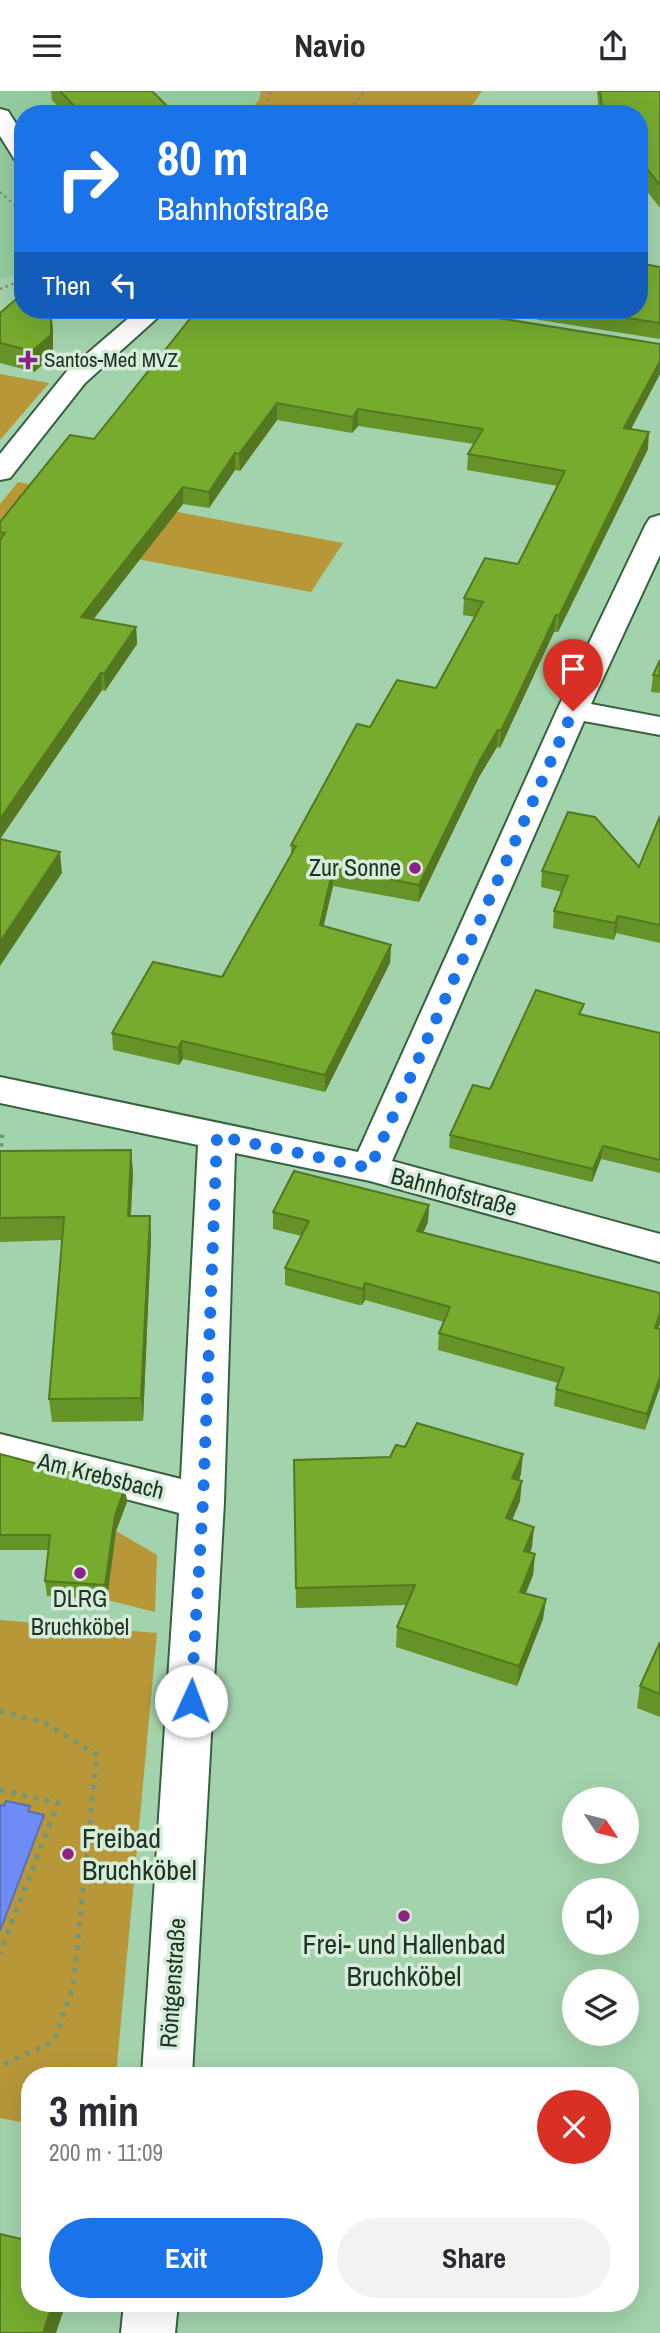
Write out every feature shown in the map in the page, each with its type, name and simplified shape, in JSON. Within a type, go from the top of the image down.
[{"type":"street","points":[[0,116],[14,152]]},
{"type":"street","points":[[0,472],[76,377],[143,319]]},
{"type":"street","points":[[370,1168],[573,711],[660,524]]},
{"type":"street","points":[[573,711],[660,726]]},
{"type":"street","name":"Bahnhofstraße","points":[[0,1090],[370,1168],[660,1248]]},
{"type":"street","name":"Röntgenstraße","points":[[168,2067],[203,1502],[217,1136]]},
{"type":"street","name":"Am Krebsbach","points":[[0,1450],[203,1502]]},
{"type":"street","points":[[148,2333],[149,2312]]},
{"type":"path","points":[[352,105],[365,91]]},
{"type":"path","points":[[0,194],[14,204]]},
{"type":"path","points":[[0,1711],[46,1723],[97,1755],[73,1987],[54,2041],[0,2066]]},
{"type":"path","points":[[0,1790],[58,1803],[0,1953]]},
{"type":"shaded area","points":[[0,91],[261,91],[255,105],[14,105],[14,274],[0,279]]},
{"type":"shaded area","points":[[261,91],[482,91],[472,105],[255,105]]},
{"type":"shaded area","points":[[0,374],[49,383],[0,440]]},
{"type":"shaded area","points":[[18,482],[343,543],[311,592],[0,533],[0,504]]},
{"type":"shaded area","points":[[116,1531],[157,1555],[155,1612],[107,1600]]},
{"type":"shaded area","name":"Freibad Bruchköbel","points":[[0,1620],[157,1633],[117,2067],[21,2067],[21,2122],[0,2118]]},
{"type":"water","points":[[6,1801],[30,1806],[28,1811],[44,1815],[0,1931],[0,1805],[4,1806]]},
{"type":"building","points":[[60,91],[152,91],[166,105],[73,105]]},
{"type":"building","points":[[600,91],[660,91],[660,185],[648,170],[648,105],[602,105]]},
{"type":"building","points":[[648,265],[660,267],[660,323],[634,319],[648,319]]},
{"type":"building","points":[[14,301],[14,319],[51,319],[51,335],[32,351],[0,343],[0,313]]},
{"type":"building","points":[[190,319],[504,319],[660,344],[660,361],[624,428],[649,432],[559,616],[556,615],[501,731],[498,730],[480,760],[419,885],[333,868],[320,925],[391,945],[325,1075],[182,1041],[178,1048],[112,1033],[153,962],[222,977],[296,846],[291,845],[357,724],[370,727],[397,680],[436,688],[483,602],[464,598],[485,558],[518,564],[565,471],[468,454],[483,429],[358,409],[353,417],[277,403],[239,454],[235,453],[209,492],[183,487],[81,617],[136,627],[0,819],[0,540],[5,533],[0,532],[0,522],[70,435],[94,439]]},
{"type":"building","points":[[660,660],[660,676],[653,675]]},
{"type":"building","points":[[568,812],[595,817],[639,867],[660,816],[660,925],[618,916],[615,923],[554,911],[568,876],[542,871]]},
{"type":"building","points":[[0,839],[60,852],[0,942]]},
{"type":"building","points":[[536,990],[584,1004],[579,1014],[660,1033],[660,1160],[603,1146],[593,1169],[450,1135],[473,1085],[490,1089]]},
{"type":"building","points":[[131,1150],[128,1216],[150,1216],[141,1398],[49,1399],[64,1217],[0,1218],[0,1151]]},
{"type":"building","points":[[294,1171],[429,1205],[417,1231],[660,1293],[660,1313],[655,1328],[660,1329],[660,1377],[647,1414],[556,1389],[564,1368],[439,1333],[450,1307],[365,1283],[363,1289],[285,1268],[309,1221],[273,1212]]},
{"type":"building","points":[[417,1423],[523,1454],[512,1478],[522,1481],[506,1518],[534,1527],[524,1551],[535,1554],[520,1592],[546,1599],[519,1666],[397,1627],[415,1585],[296,1588],[294,1460],[390,1457],[396,1445],[405,1447]]},
{"type":"building","points":[[0,1454],[125,1487],[115,1516],[105,1585],[45,1581],[50,1535],[0,1535]]},
{"type":"building","points":[[660,1642],[660,1694],[640,1686]]},
{"type":"building","points":[[0,2234],[21,2239],[21,2312],[50,2312],[43,2333],[0,2333]]},
{"type":"place","name":"Santos-Med MVZ","points":[[28,360]]},
{"type":"place","name":"Zur Sonne","points":[[415,868]]},
{"type":"place","name":"DLRG Bruchköbel","points":[[80,1573]]},
{"type":"place","name":"Freibad Bruchköbel","points":[[68,1854]]},
{"type":"place","name":"Frei- und Hallenbad Bruchköbel","points":[[404,1916]]},
{"type":"route","points":[[191,1701],[203,1502],[217,1136],[370,1168],[573,711]]}]
